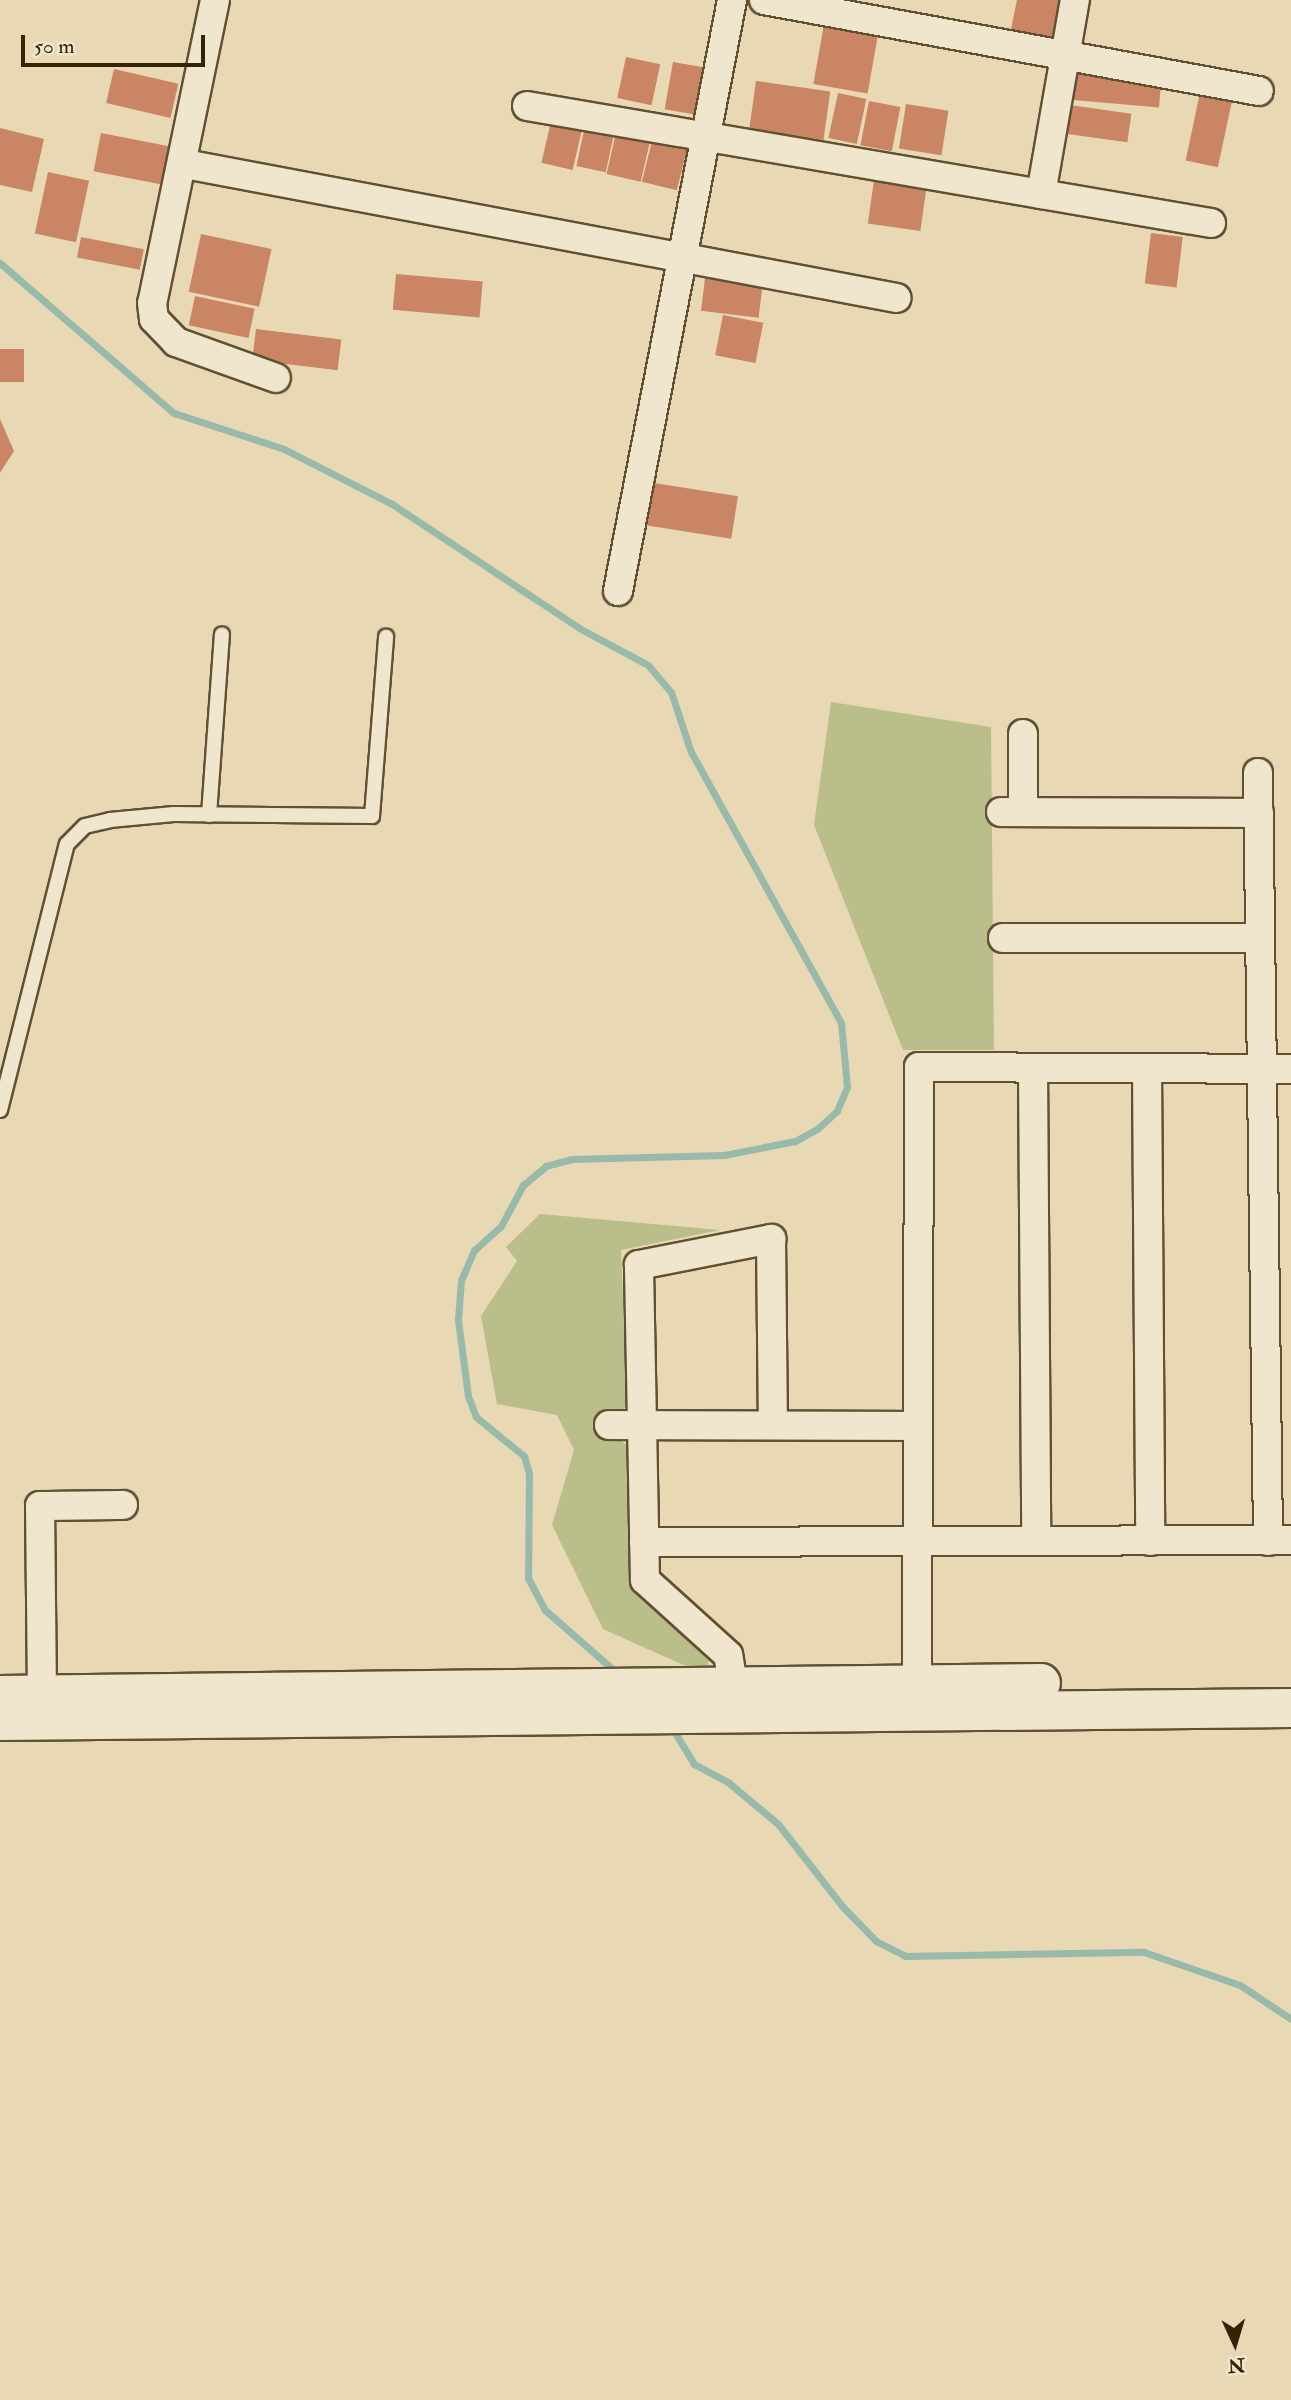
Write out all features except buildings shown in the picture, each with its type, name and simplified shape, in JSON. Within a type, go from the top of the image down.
[{"type":"street","points":[[215,0],[185,164],[152,303],[154,319],[176,342],[276,378]]},
{"type":"street","points":[[618,591],[685,259],[704,138],[732,0]]},
{"type":"street","points":[[764,0],[1259,91]]},
{"type":"street","points":[[1041,194],[1075,0]]},
{"type":"street","points":[[527,106],[1211,223]]},
{"type":"street","points":[[185,164],[897,298]]},
{"type":"street","points":[[1023,734],[1012,812],[1259,813]]},
{"type":"street","points":[[644,1542],[1279,1541],[1262,1069],[1258,774]]},
{"type":"street","points":[[1003,938],[1260,938]]},
{"type":"street","points":[[917,1684],[919,1067],[1291,1069]]},
{"type":"street","points":[[1033,1068],[1036,1541]]},
{"type":"street","points":[[1147,1068],[1150,1541]]},
{"type":"street","points":[[718,1694],[728,1655],[645,1580],[639,1265],[771,1238],[773,1425]]},
{"type":"street","points":[[609,1425],[917,1426]]},
{"type":"street","points":[[42,1694],[40,1506],[123,1505]]},
{"type":"street","points":[[0,1721],[608,1700],[917,1684],[1291,1682]]},
{"type":"street","points":[[718,1694],[1291,1708]]},
{"type":"street","points":[[0,1695],[608,1700]]},
{"type":"lane","points":[[209,815],[222,634]]},
{"type":"lane","points":[[0,1110],[68,844],[85,826],[110,820],[209,815],[372,816],[386,637]]},
{"type":"green space","points":[[831,702],[991,727],[994,1050],[903,1050],[814,825]]},
{"type":"green space","points":[[540,1214],[720,1230],[621,1250],[627,1400],[624,1409],[609,1412],[619,1439],[628,1446],[635,1588],[709,1661],[706,1668],[690,1668],[603,1629],[552,1525],[574,1450],[557,1415],[497,1404],[481,1316],[517,1261],[506,1247]]},
{"type":"waterway","points":[[0,263],[174,413],[284,449],[392,504],[579,628],[648,665],[671,692],[691,752],[841,1023],[847,1087],[837,1111],[817,1129],[795,1141],[724,1155],[572,1159],[546,1166],[523,1185],[501,1226],[474,1250],[461,1280],[458,1320],[468,1396],[476,1417],[524,1456],[529,1473],[528,1578],[545,1610],[618,1674]]},
{"type":"waterway","points":[[671,1726],[694,1764],[729,1783],[778,1824],[842,1906],[876,1941],[905,1956],[1144,1952],[1240,1985],[1291,2019]]}]
